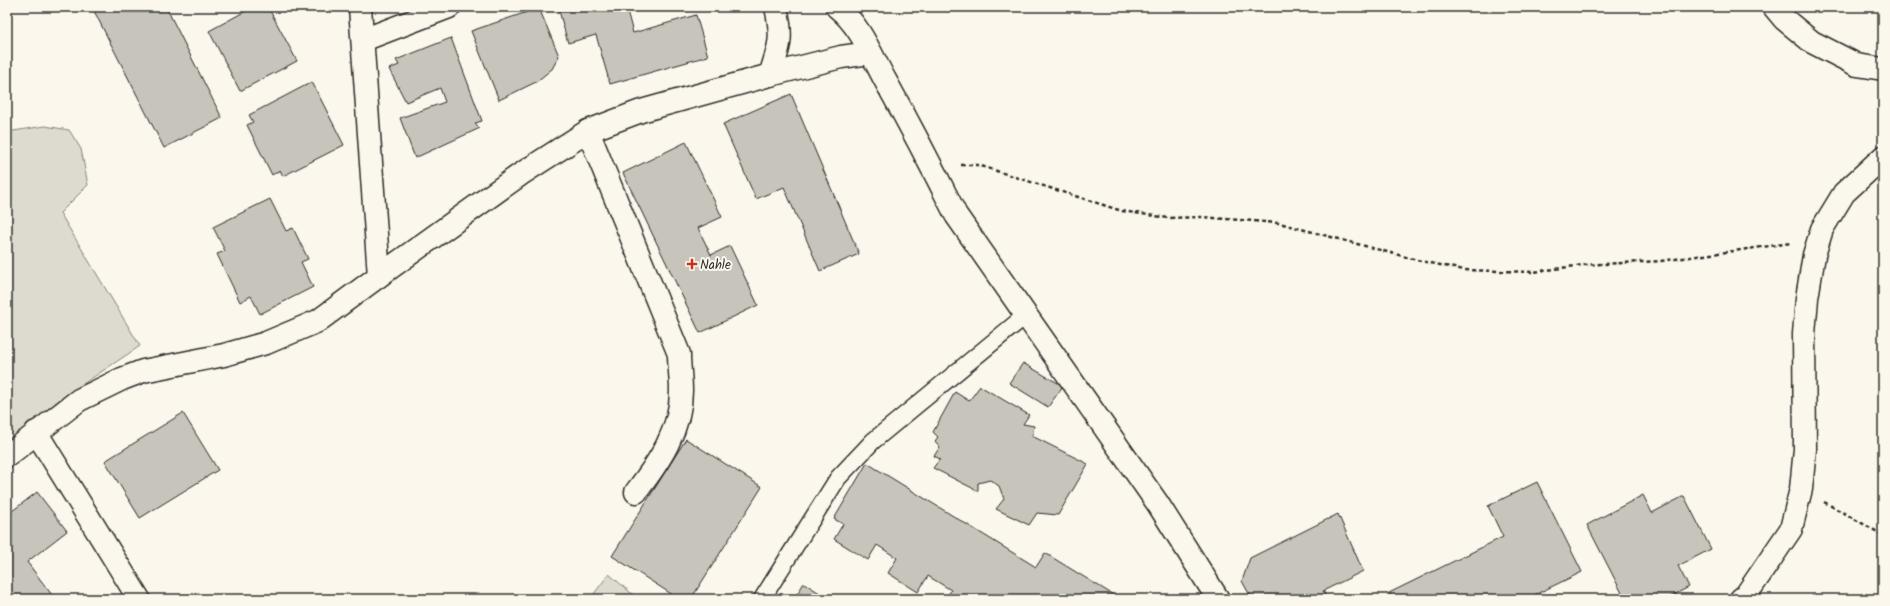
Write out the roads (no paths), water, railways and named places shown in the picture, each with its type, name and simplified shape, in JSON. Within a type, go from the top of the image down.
[{"type":"street","points":[[360,7],[378,276]]},
{"type":"street","points":[[363,40],[449,7]]},
{"type":"street","points":[[770,75],[780,47],[781,30],[776,7]]},
{"type":"street","points":[[837,7],[853,24],[870,53],[931,165],[956,215],[1158,504],[1218,599]]},
{"type":"street","points":[[1774,7],[1784,19],[1812,42],[1857,65],[1883,69]]},
{"type":"street","points":[[7,456],[79,400],[122,379],[143,371],[224,355],[266,343],[318,321],[378,276],[521,174],[588,131],[641,111],[770,75],[841,57],[870,53]]},
{"type":"street","points":[[588,131],[678,354],[682,392],[676,428],[659,462],[636,492]]},
{"type":"street","points":[[1740,599],[1746,595],[1791,529],[1801,489],[1805,449],[1804,334],[1807,298],[1814,255],[1822,229],[1844,193],[1883,157]]},
{"type":"street","points":[[36,432],[139,599]]},
{"type":"lane","points":[[762,599],[838,478],[873,441],[1026,315]]},
{"type":"place","name":"Nahle","points":[[692,264]]}]
